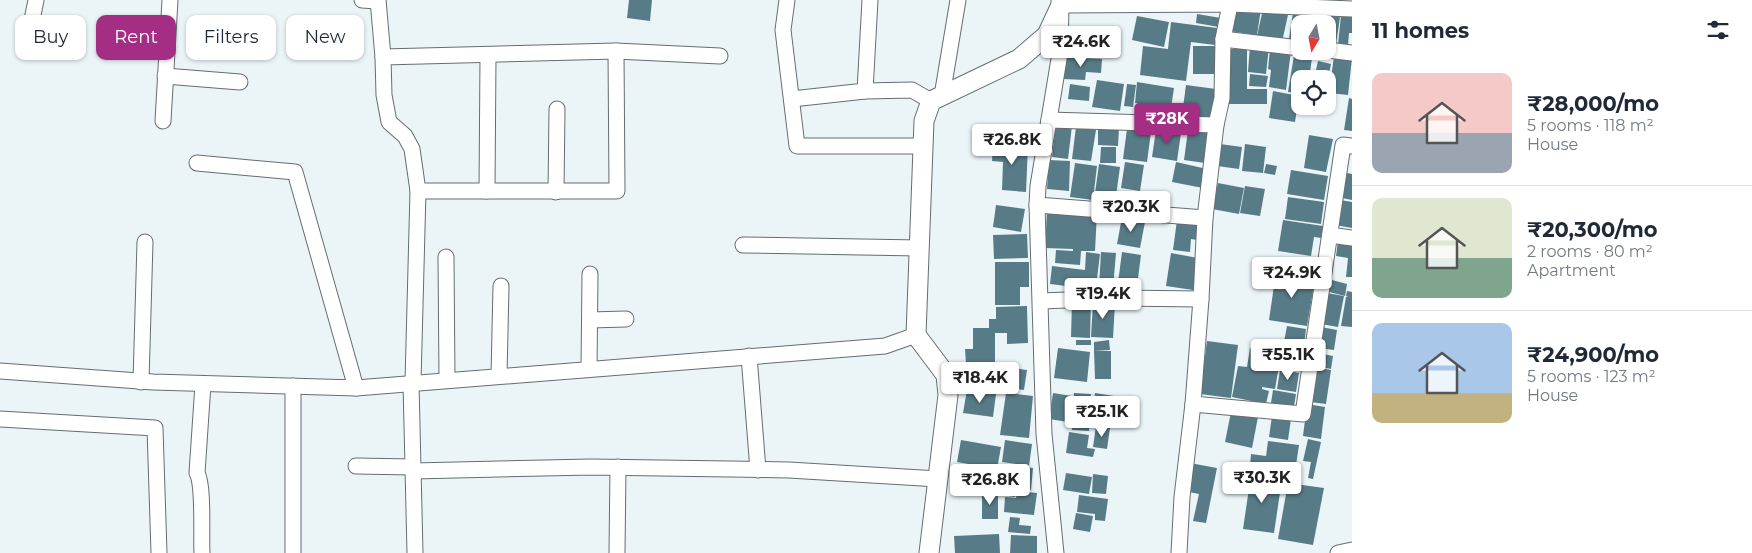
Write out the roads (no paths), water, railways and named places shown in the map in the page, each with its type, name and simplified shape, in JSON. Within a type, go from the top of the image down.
[{"type":"street","points":[[33,15],[36,0]]},
{"type":"street","points":[[163,121],[170,0]]},
{"type":"street","points":[[362,0],[378,1],[384,95],[388,122],[405,136],[412,149],[418,191],[412,383],[415,553]]},
{"type":"street","points":[[787,0],[783,30],[797,146],[924,146]]},
{"type":"street","points":[[865,91],[870,0]]},
{"type":"street","points":[[929,553],[948,395],[946,375],[916,335],[924,121],[937,98],[958,0]]},
{"type":"street","points":[[1060,3],[1230,2],[1352,9]]},
{"type":"street","points":[[1179,553],[1182,497],[1193,404],[1205,218],[1216,125],[1222,98],[1223,39],[1230,2]]},
{"type":"street","points":[[792,99],[865,91],[912,90],[937,98],[1019,59],[1047,35],[1060,3]]},
{"type":"street","points":[[1056,553],[1044,434],[1037,204],[1038,186],[1060,53],[1060,3]]},
{"type":"street","points":[[1223,39],[1291,47]]},
{"type":"street","points":[[383,58],[616,51],[720,56]]},
{"type":"street","points":[[418,191],[617,191],[616,51]]},
{"type":"street","points":[[1336,51],[1352,53]]},
{"type":"street","points":[[487,192],[488,56]]},
{"type":"street","points":[[165,76],[240,82]]},
{"type":"street","points":[[556,192],[557,109]]},
{"type":"street","points":[[1049,120],[1216,125]]},
{"type":"street","points":[[1193,404],[1303,414],[1343,145],[1352,146]]},
{"type":"street","points":[[197,163],[295,172],[356,388]]},
{"type":"street","points":[[1037,204],[1205,218]]},
{"type":"street","points":[[1330,235],[1352,238]]},
{"type":"street","points":[[141,382],[145,242]]},
{"type":"street","points":[[743,245],[920,248]]},
{"type":"street","points":[[446,257],[447,380]]},
{"type":"street","points":[[589,369],[590,274]]},
{"type":"street","points":[[499,376],[501,286]]},
{"type":"street","points":[[1041,301],[1117,298],[1201,299]]},
{"type":"street","points":[[590,320],[626,318]]},
{"type":"street","points":[[0,371],[141,382],[356,388],[885,346],[916,335]]},
{"type":"street","points":[[749,356],[758,470]]},
{"type":"street","points":[[202,553],[201,479],[197,473],[203,384]]},
{"type":"street","points":[[293,386],[293,553]]},
{"type":"street","points":[[0,419],[155,428],[159,553]]},
{"type":"street","points":[[356,466],[413,469],[618,468],[758,470],[938,479]]},
{"type":"street","points":[[617,553],[618,468]]},
{"type":"street","points":[[1338,553],[1352,550]]}]
